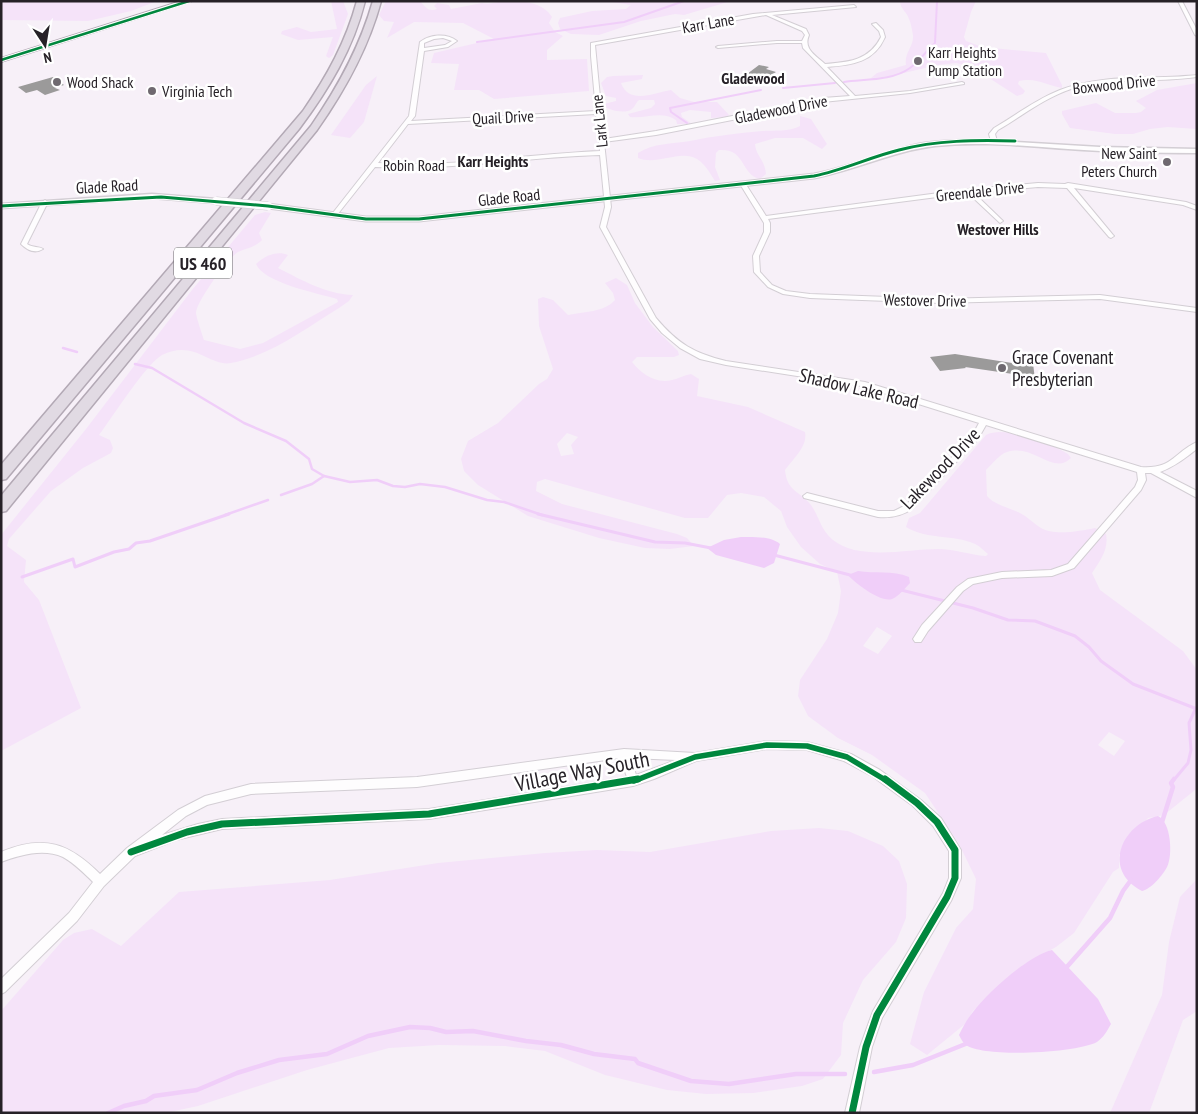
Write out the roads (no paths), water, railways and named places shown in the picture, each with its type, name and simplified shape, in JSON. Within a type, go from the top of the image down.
[{"type":"highway","name":"US 460","points":[[1,475],[296,127],[334,71],[356,20],[361,1]]},
{"type":"highway","name":"US 460","points":[[1,507],[314,128],[338,93],[358,56],[377,1]]},
{"type":"highway","points":[[350,2],[356,20]]},
{"type":"main road","points":[[1,56],[178,1]]},
{"type":"main road","points":[[1,60],[189,1]]},
{"type":"street","points":[[1180,1],[1197,34]]},
{"type":"street","name":"Karr Lane","points":[[593,44],[696,24],[767,14],[854,6]]},
{"type":"street","points":[[767,14],[804,30],[807,35],[804,42],[805,46],[854,97]]},
{"type":"street","points":[[824,66],[852,62],[871,54],[883,37],[881,31],[874,24]]},
{"type":"street","points":[[335,214],[409,123],[415,110],[415,88],[422,42],[427,38],[448,38],[455,41],[446,46],[422,50]]},
{"type":"street","points":[[718,47],[782,41],[804,42]]},
{"type":"street","name":"Lark Lane","points":[[593,44],[592,56],[607,199]]},
{"type":"street","name":"Boxwood Drive","points":[[994,141],[992,134],[996,129],[1036,105],[1070,88],[1099,82],[1197,76]]},
{"type":"street","name":"Gladewood Drive","points":[[601,141],[656,133],[823,100],[910,92],[962,83]]},
{"type":"street","name":"Quail Drive","points":[[409,123],[598,112]]},
{"type":"street","name":"Glade Road","points":[[1,206],[152,196],[268,206],[379,219],[419,219],[832,173],[913,147],[994,141],[1069,147],[1197,152]]},
{"type":"street","name":"Robin Road","points":[[374,165],[430,167],[547,155],[602,153]]},
{"type":"street","points":[[743,184],[765,218]]},
{"type":"street","name":"Greendale Drive","points":[[765,218],[1038,184],[1068,185],[1184,203],[1196,208]]},
{"type":"street","points":[[1068,185],[1111,236]]},
{"type":"street","points":[[970,191],[1000,222]]},
{"type":"street","name":"Shadow Lake Road","points":[[607,199],[609,214],[602,226],[608,239],[653,319],[664,332],[682,347],[703,356],[726,362],[862,384],[1141,470],[1154,472],[1197,495]]},
{"type":"street","points":[[40,250],[31,249],[24,244],[44,202]]},
{"type":"street","name":"Westover Drive","points":[[765,218],[766,232],[756,255],[758,274],[767,284],[791,294],[948,301],[1094,297],[1197,310]]},
{"type":"street","name":"Lakewood Drive","points":[[807,496],[878,514],[902,511],[909,507],[975,437],[984,421]]},
{"type":"street","points":[[1154,472],[1168,467],[1197,444]]},
{"type":"street","points":[[918,640],[925,628],[960,589],[971,581],[1002,575],[1052,573],[1071,566],[1138,488],[1142,480],[1141,470]]},
{"type":"street","name":"Village Way South","points":[[1,988],[73,917],[100,882],[131,852],[182,813],[206,801],[228,794],[251,789],[417,782],[624,753],[695,757],[776,745],[807,746],[848,757],[876,773],[917,803],[938,822],[955,850],[955,878],[947,897],[877,1015],[866,1047],[852,1113]]},
{"type":"street","points":[[624,753],[633,781]]},
{"type":"street","name":"Village Way South","points":[[131,852],[172,836],[222,824],[429,814],[633,781],[695,757]]},
{"type":"street","points":[[1,856],[26,849],[55,850],[73,858],[100,882]]},
{"type":"waterway","points":[[477,42],[624,22],[684,1]]},
{"type":"waterway","points":[[844,82],[887,77],[903,72],[914,65],[935,43],[937,1]]},
{"type":"waterway","points":[[783,88],[835,83]]},
{"type":"waterway","points":[[687,123],[671,112],[670,108],[761,90]]},
{"type":"waterway","points":[[63,348],[77,352]]},
{"type":"waterway","points":[[135,364],[152,368],[244,423],[286,441],[309,459],[312,469],[324,476]]},
{"type":"waterway","points":[[281,495],[312,484],[324,476]]},
{"type":"waterway","points":[[324,476],[350,482],[377,480],[393,486],[405,487],[420,484],[445,487],[487,500],[504,502],[542,515]]},
{"type":"waterway","points":[[225,515],[268,500]]},
{"type":"waterway","points":[[22,577],[73,559],[75,567],[114,552],[129,549],[136,543],[150,541],[229,514]]},
{"type":"waterway","points":[[542,515],[655,542],[685,543],[711,548]]},
{"type":"waterway","points":[[774,555],[850,575]]},
{"type":"waterway","points":[[901,590],[973,608],[1008,620],[1035,621],[1075,636],[1089,647],[1101,661],[1133,684],[1197,709]]},
{"type":"waterway","points":[[1173,781],[1188,763],[1191,750],[1189,723],[1195,710]]},
{"type":"waterway","points":[[1162,822],[1173,787],[1171,783],[1174,779]]},
{"type":"waterway","points":[[1065,969],[1110,918],[1123,891],[1131,880]]},
{"type":"waterway","points":[[108,1113],[124,1106],[146,1101],[154,1096],[197,1090],[237,1073],[279,1060],[327,1054],[368,1036],[410,1027],[430,1028],[446,1032],[473,1031],[526,1041],[561,1045],[594,1054],[635,1059],[638,1063],[691,1081],[729,1084],[796,1074],[845,1074]]},
{"type":"waterway","points":[[874,1072],[913,1065],[968,1043]]},
{"type":"place","name":"Karr Heights Pump Station","points":[[918,61]]},
{"type":"place","name":"Wood Shack","points":[[57,82]]},
{"type":"place","name":"Virginia Tech","points":[[152,91]]},
{"type":"place","name":"New Saint Peters Church","points":[[1167,162]]},
{"type":"place","name":"Grace Covenant Presbyterian","points":[[1002,368]]},
{"type":"district","name":"Gladewood","points":[[753,78]]},
{"type":"district","name":"Karr Heights","points":[[493,161]]},
{"type":"district","name":"Westover Hills","points":[[998,229]]}]
